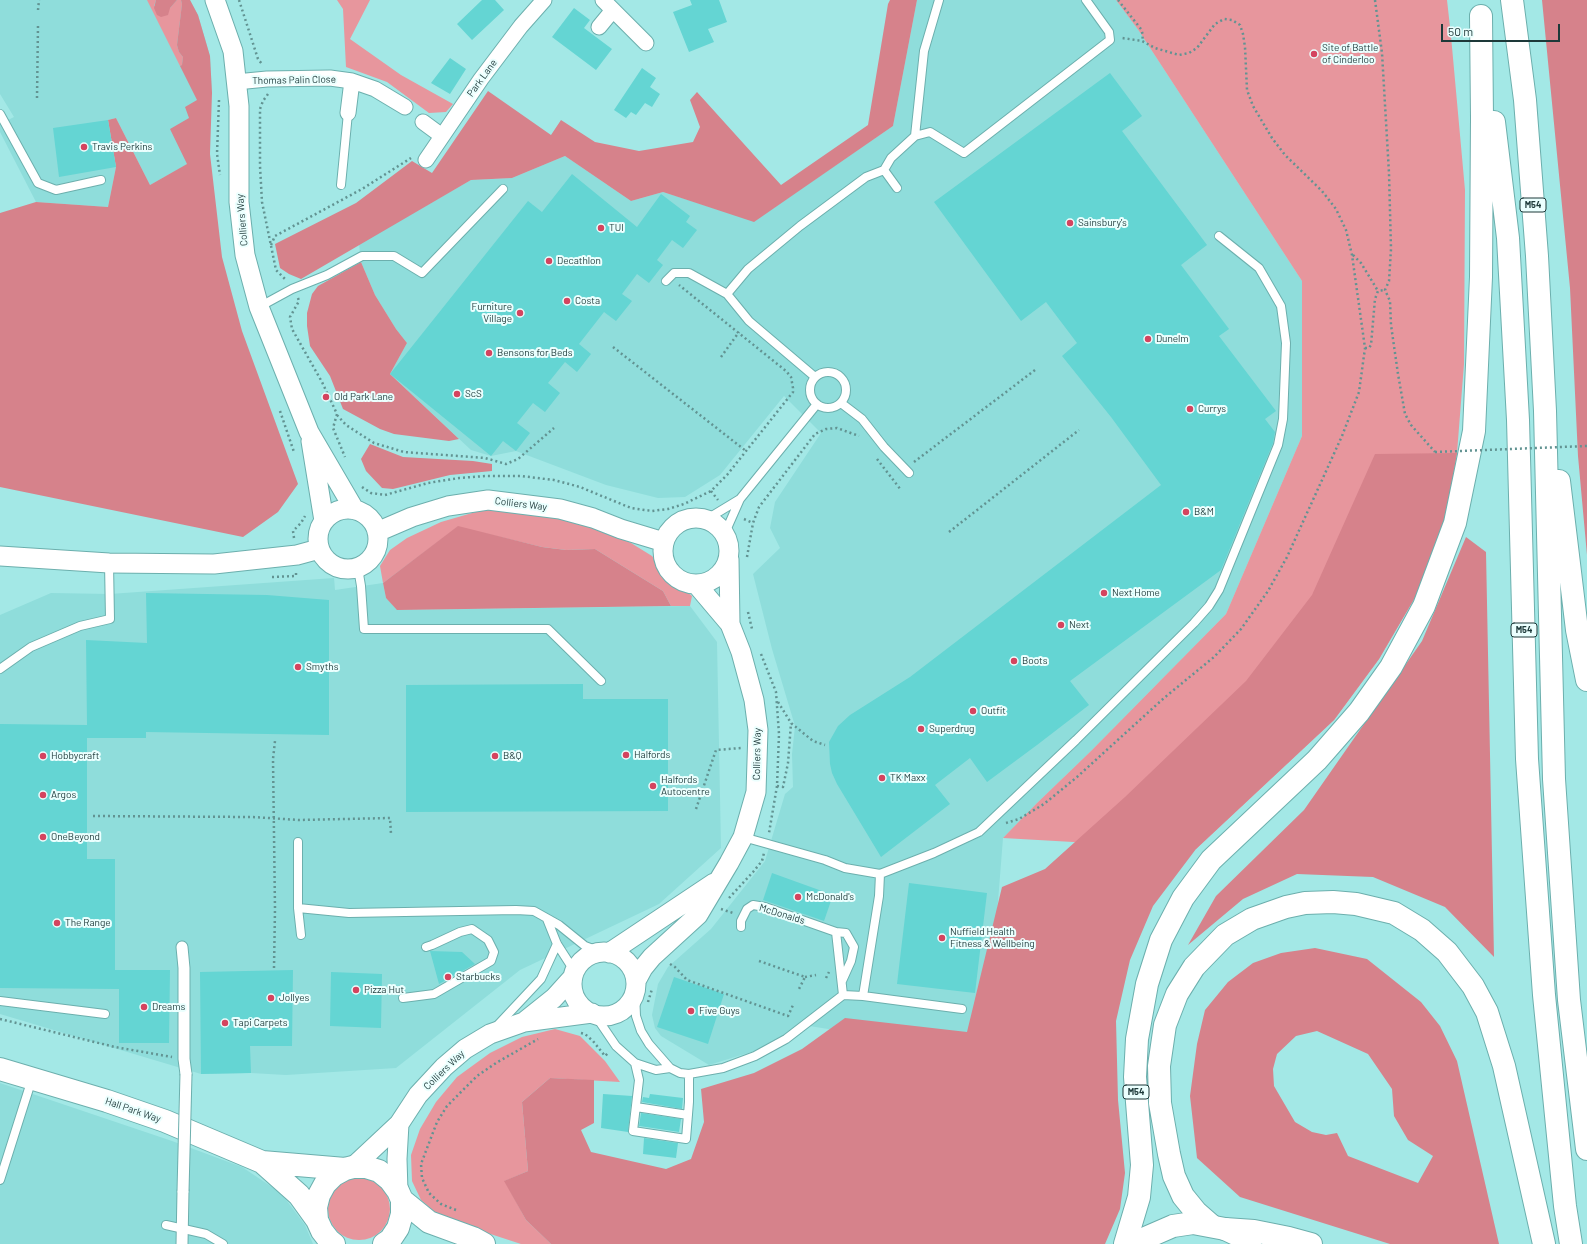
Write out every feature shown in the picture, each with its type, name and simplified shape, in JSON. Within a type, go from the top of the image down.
[{"type":"main road","name":"M54","points":[[1512,0],[1525,100],[1537,256],[1545,411],[1554,778],[1569,1000],[1587,1149]]},
{"type":"main road","name":"M54","points":[[1125,1244],[1139,1197],[1142,1165],[1135,1077],[1137,1039],[1146,984],[1161,940],[1183,898],[1211,860],[1317,760],[1359,712],[1391,667],[1424,606],[1455,522],[1475,424],[1482,277],[1480,8]]},
{"type":"main road","name":"M54","points":[[1480,8],[1508,238],[1518,420],[1527,759],[1544,995],[1565,1206],[1571,1244]]},
{"type":"main road","name":"M54","points":[[1545,411],[1559,484],[1577,630],[1587,680]]},
{"type":"main road","name":"M54","points":[[1219,1228],[1196,1212],[1183,1196],[1174,1176],[1160,1103],[1159,1066],[1165,1025],[1177,994],[1194,967],[1226,935],[1252,919],[1286,907],[1305,903],[1333,902],[1356,904],[1394,914],[1416,927],[1447,952],[1473,986],[1487,1012],[1504,1066],[1544,1244]]},
{"type":"main road","name":"Hall Park Way","points":[[0,1069],[107,1101],[165,1121],[262,1162],[299,1195],[324,1235]]},
{"type":"main road","name":"Hall Park Way","points":[[262,1162],[349,1168],[366,1167],[380,1171],[390,1180],[400,1196]]},
{"type":"main road","points":[[324,1235],[316,1207],[319,1195],[325,1184],[334,1175],[349,1168]]},
{"type":"main road","points":[[384,1244],[390,1240],[398,1228],[402,1214],[400,1196]]},
{"type":"main road","points":[[400,1196],[429,1222],[473,1238],[484,1244]]},
{"type":"main road","points":[[1136,1244],[1143,1239],[1173,1226],[1193,1223],[1219,1228],[1254,1231],[1311,1244]]},
{"type":"main road","points":[[1219,1228],[1244,1238],[1250,1244]]},
{"type":"street","name":"Colliers Way","points":[[215,0],[233,51],[239,106],[240,202],[244,255],[259,307],[309,432],[354,509],[369,517],[377,532],[412,517],[448,506],[488,500],[522,503],[560,509],[593,518],[621,529],[664,542]]},
{"type":"street","name":"Park Lane","points":[[426,160],[481,79],[521,26],[544,0]]},
{"type":"street","points":[[599,27],[608,5],[646,43]]},
{"type":"street","name":"Thomas Palin Close","points":[[236,82],[330,78],[352,81],[375,89],[405,107]]},
{"type":"street","points":[[348,113],[352,81]]},
{"type":"street","points":[[423,122],[442,136]]},
{"type":"street","name":"Colliers Way","points":[[309,432],[324,521],[318,534],[319,549]]},
{"type":"street","points":[[324,521],[337,511],[354,509]]},
{"type":"street","points":[[725,533],[717,525],[707,519],[696,517],[685,519],[676,524],[668,532],[664,542],[664,563],[677,579],[687,584],[697,585],[708,583],[718,577],[725,569],[738,559]]},
{"type":"street","points":[[0,556],[110,563],[214,564],[297,555],[319,549],[323,558],[330,564],[344,569],[358,568],[366,564],[375,553],[378,540],[377,532]]},
{"type":"street","name":"Colliers Way","points":[[725,533],[738,559],[730,624]]},
{"type":"street","name":"Colliers Way","points":[[349,1168],[399,1124],[418,1095],[444,1067],[465,1049],[490,1034],[524,1022],[594,1014],[612,1015],[626,1007],[641,986],[643,968],[652,957],[698,915],[743,837],[756,792],[758,730],[754,700],[741,652],[730,624],[697,585]]},
{"type":"street","name":"Colliers Way","points":[[524,1022],[554,998],[574,975],[579,964],[585,958],[605,952],[718,880]]},
{"type":"street","points":[[182,947],[184,968],[184,1059],[186,1074],[182,1244]]},
{"type":"street","points":[[605,952],[619,956],[627,962],[641,986]]},
{"type":"street","points":[[574,975],[574,995],[584,1009],[594,1014]]},
{"type":"street","name":"Colliers Way","points":[[399,1124],[397,1159],[400,1196]]},
{"type":"lane","points":[[914,136],[924,51],[939,0]]},
{"type":"lane","points":[[727,294],[748,269],[800,226],[866,177],[884,170],[891,158],[914,136],[930,132],[964,152],[1110,40],[1109,32],[1086,0]]},
{"type":"lane","points":[[341,185],[348,113]]},
{"type":"lane","points":[[0,114],[38,183],[56,190],[101,180]]},
{"type":"lane","points":[[884,170],[897,188]]},
{"type":"lane","points":[[259,307],[292,289],[327,275],[362,256],[394,256],[422,273],[503,189]]},
{"type":"lane","points":[[743,837],[825,860],[845,868],[880,874],[934,853],[979,832],[1076,740],[1194,623],[1209,606],[1219,590],[1278,445],[1283,419],[1286,343],[1281,306],[1259,268],[1219,236]]},
{"type":"lane","points":[[668,279],[674,273],[689,273],[727,294],[749,321],[815,377]]},
{"type":"lane","points":[[831,371],[841,376],[846,387],[846,392],[841,403],[827,408],[817,404],[811,394],[812,382],[815,377],[831,371]]},
{"type":"lane","points":[[841,403],[862,419],[884,447],[909,473]]},
{"type":"lane","points":[[725,533],[740,499],[817,404]]},
{"type":"lane","points":[[707,519],[740,499]]},
{"type":"lane","points":[[0,669],[31,646],[80,626],[110,619],[110,563]]},
{"type":"lane","points":[[358,568],[361,586],[364,629],[548,629],[601,681]]},
{"type":"lane","points":[[298,842],[298,908],[301,935]]},
{"type":"lane","points":[[864,996],[879,896],[880,874]]},
{"type":"lane","name":"McDonalds","points":[[741,927],[741,921],[746,909],[753,905],[765,906],[836,932],[846,933],[854,947],[851,961],[842,981]]},
{"type":"lane","points":[[298,908],[349,913],[534,911],[559,925],[585,946],[605,952]]},
{"type":"lane","points":[[547,919],[557,944],[574,975]]},
{"type":"lane","points":[[403,998],[434,994],[491,961],[494,952],[488,940],[472,929],[460,932],[432,946],[426,947]]},
{"type":"lane","name":"McDonalds","points":[[836,932],[843,995]]},
{"type":"lane","points":[[490,1034],[541,979],[557,944]]},
{"type":"lane","points":[[641,986],[636,1016],[641,1031],[649,1044],[670,1068],[680,1073],[690,1074],[723,1068],[755,1056],[786,1039],[843,995],[864,996],[962,1009]]},
{"type":"lane","points":[[0,1001],[105,1014]]},
{"type":"lane","points":[[594,1014],[616,1046],[635,1063],[656,1070],[670,1068]]},
{"type":"lane","points":[[635,1063],[639,1080],[633,1131],[686,1139],[690,1074]]},
{"type":"lane","points":[[0,1180],[32,1078]]},
{"type":"lane","points":[[636,1107],[688,1115]]},
{"type":"lane","points":[[166,1225],[206,1234],[223,1244]]},
{"type":"path","points":[[38,10],[39,0]]},
{"type":"path","points":[[239,0],[258,59],[265,68],[267,80],[268,95],[263,101],[260,110],[260,166],[262,202],[276,270],[285,279],[299,301],[290,317],[292,329],[322,382],[337,414],[346,425],[374,443],[404,452],[485,458],[506,464],[518,459],[554,428]]},
{"type":"path","points":[[1118,0],[1141,29],[1143,35],[1142,41]]},
{"type":"path","points":[[1376,0],[1382,53],[1389,173],[1391,249],[1389,281],[1385,290],[1390,301],[1391,324],[1405,414],[1411,425],[1435,452],[1587,446]]},
{"type":"path","points":[[979,832],[1019,819],[1044,804],[1077,777],[1164,698],[1214,658],[1241,629],[1268,591],[1287,557],[1342,436],[1359,392],[1365,348],[1352,255],[1346,230],[1336,209],[1322,191],[1285,155],[1272,138],[1253,106],[1247,90],[1244,34],[1240,25],[1232,20],[1224,19],[1215,24],[1197,48],[1189,53],[1179,55],[1155,48],[1142,41],[1109,37]]},
{"type":"path","points":[[37,98],[38,25]]},
{"type":"path","points":[[1352,255],[1361,263],[1378,292]]},
{"type":"path","points":[[360,486],[371,494],[385,495],[459,478],[521,476],[554,480],[631,508],[652,511],[668,509],[684,504],[711,490],[728,475],[793,392],[793,388],[788,374],[739,332],[668,279]]},
{"type":"path","points":[[1378,292],[1385,290]]},
{"type":"path","points":[[1365,348],[1369,348],[1371,345],[1375,299],[1378,292]]},
{"type":"path","points":[[721,357],[749,321]]},
{"type":"path","points":[[613,347],[746,451]]},
{"type":"path","points":[[910,464],[1034,370]]},
{"type":"path","points":[[337,414],[333,428],[348,463]]},
{"type":"path","points":[[738,559],[759,506],[815,434],[826,429],[837,428],[859,435],[863,441]]},
{"type":"path","points":[[949,532],[1079,430]]},
{"type":"path","points":[[872,453],[901,490]]},
{"type":"path","points":[[297,555],[293,531],[301,523],[306,513]]},
{"type":"path","points":[[748,607],[753,634]]},
{"type":"path","points":[[728,900],[762,861],[767,844],[777,786],[779,734],[776,692],[760,652]]},
{"type":"path","points":[[777,701],[791,723],[813,741],[825,745]]},
{"type":"path","points":[[777,786],[783,787],[788,763],[791,723]]},
{"type":"path","points":[[274,968],[275,818],[273,759],[275,741]]},
{"type":"path","points":[[696,809],[716,750],[754,746],[762,759],[779,760]]},
{"type":"path","points":[[94,816],[246,817],[299,820],[390,818],[391,834]]},
{"type":"path","points":[[723,905],[720,909],[739,915]]},
{"type":"path","points":[[670,959],[667,963],[676,968],[687,980],[788,1016],[794,1003]]},
{"type":"path","points":[[759,961],[805,977],[816,976]]},
{"type":"path","points":[[799,989],[805,977]]},
{"type":"path","points":[[641,986],[648,1008]]},
{"type":"path","points":[[0,1019],[115,1047],[184,1059]]},
{"type":"path","points":[[578,1032],[585,1034],[593,1041],[605,1056],[616,1046]]},
{"type":"path","points":[[460,1212],[441,1204],[429,1193],[422,1178],[421,1164],[437,1122],[447,1106],[477,1076],[496,1063],[541,1037]]},
{"type":"shaded area","points":[[0,0],[190,0],[198,15],[210,56],[212,93],[188,164],[150,185],[116,118],[108,120],[116,167],[108,207],[36,202],[0,132],[0,124],[14,117],[0,94]]},
{"type":"shaded area","points":[[147,0],[156,0],[154,6],[170,8],[177,0],[181,0],[182,4],[177,45],[179,52],[183,57],[182,65],[180,66]]},
{"type":"shaded area","points":[[156,0],[177,0],[170,8],[168,15],[161,17],[157,15],[154,8]]},
{"type":"shaded area","points":[[181,0],[190,0],[198,15],[210,56],[212,93],[210,154],[222,257],[242,331],[298,484],[278,512],[243,537],[0,487],[0,213],[36,202],[108,207],[116,167],[108,120],[116,118],[150,185],[187,164],[170,129],[189,118],[185,107],[197,100],[180,66],[182,65],[183,57],[179,52],[177,45],[182,4]]},
{"type":"shaded area","points":[[337,0],[370,0],[350,39],[401,75],[453,104],[446,112],[429,113],[387,82],[346,67],[343,9]]},
{"type":"shaded area","points":[[890,0],[917,0],[893,126],[754,222],[663,192],[631,201],[565,156],[512,178],[471,180],[301,279],[280,268],[275,244],[356,203],[412,161],[432,173],[488,91],[551,135],[561,120],[595,142],[639,151],[693,142],[700,127],[690,100],[697,92],[781,185],[868,125],[888,4]]},
{"type":"shaded area","points":[[917,0],[1116,0],[1139,31],[1302,281],[1302,436],[1226,614],[1003,838],[986,1054],[803,1025],[761,1049],[709,1065],[661,1036],[655,1028],[652,1015],[658,984],[668,967],[711,929],[765,861],[785,794],[793,787],[792,754],[795,726],[772,649],[753,574],[780,548],[770,528],[775,502],[821,433],[784,396],[720,475],[685,497],[658,498],[606,485],[516,451],[491,456],[471,450],[390,374],[407,343],[396,329],[375,295],[361,262],[359,244],[471,180],[512,178],[565,156],[631,201],[663,192],[754,221],[893,126]]},
{"type":"shaded area","points":[[1116,0],[1447,0],[1451,36],[1465,190],[1464,364],[1457,453],[1446,517],[1417,594],[1379,659],[1334,720],[1196,849],[1003,838],[1226,614],[1302,436],[1302,281],[1139,31]]},
{"type":"shaded area","points":[[1542,0],[1587,0],[1587,555],[1578,456],[1570,288]]},
{"type":"shaded area","points":[[361,262],[375,295],[396,329],[407,343],[390,374],[459,439],[449,441],[394,434],[380,429],[343,409],[330,376],[310,346],[307,313],[312,294],[318,286]]},
{"type":"shaded area","points":[[370,444],[403,457],[473,461],[492,464],[492,471],[450,475],[393,489],[382,488],[366,471],[361,459]]},
{"type":"shaded area","points":[[1457,453],[1446,517],[1417,594],[1379,659],[1334,720],[1196,849],[1153,906],[1130,960],[1116,1021],[1118,1100],[1125,1173],[1120,1209],[1105,1244],[551,1244],[526,1220],[504,1181],[528,1171],[522,1102],[550,1078],[594,1080],[594,1123],[581,1130],[591,1152],[666,1169],[691,1159],[704,1122],[701,1089],[754,1073],[802,1049],[845,1018],[967,1032],[1002,887],[1045,869],[1125,797],[1246,681],[1312,595],[1375,454]]},
{"type":"shaded area","points":[[493,509],[563,517],[592,526],[631,543],[652,556],[671,579],[692,596],[690,606],[671,606],[663,591],[595,549],[566,550],[542,547],[458,527],[383,583],[380,566],[390,550],[407,538],[441,522],[479,511]]},
{"type":"shaded area","points":[[458,526],[542,547],[566,550],[595,549],[663,591],[671,606],[397,610],[386,598],[383,583]]},
{"type":"shaded area","points":[[1466,537],[1486,552],[1494,957],[1445,907],[1373,877],[1297,874],[1243,899],[1188,945],[1216,896],[1304,810],[1422,641]]},
{"type":"shaded area","points":[[334,578],[335,590],[383,583],[386,598],[398,610],[690,606],[717,642],[721,848],[659,904],[520,970],[396,1068],[286,1075],[251,1073],[201,1074],[0,1014],[0,615],[51,593],[110,594]]},
{"type":"shaded area","points":[[1315,948],[1367,959],[1421,1002],[1440,1026],[1457,1061],[1499,1244],[1390,1244],[1240,1197],[1197,1158],[1190,1096],[1197,1044],[1205,1010],[1228,982],[1253,963],[1281,953]],"holes":[[[1317,1031],[1368,1054],[1392,1089],[1394,1116],[1408,1140],[1433,1156],[1418,1183],[1348,1156],[1337,1133],[1326,1135],[1312,1132],[1295,1122],[1274,1086],[1273,1069],[1277,1054],[1296,1036]]]},
{"type":"shaded area","points":[[555,1029],[580,1036],[605,1061],[620,1082],[550,1078],[522,1102],[528,1171],[505,1181],[526,1220],[551,1244],[521,1244],[466,1226],[436,1213],[421,1200],[412,1181],[411,1155],[420,1129],[436,1102],[457,1077],[490,1053],[522,1037]]},
{"type":"shaded area","points":[[0,1083],[172,1141],[242,1167],[281,1193],[305,1225],[313,1244],[0,1244]]},
{"type":"shaded area","points":[[353,1178],[365,1178],[381,1187],[388,1197],[390,1209],[388,1221],[381,1231],[365,1240],[353,1240],[342,1235],[333,1226],[328,1215],[328,1203],[333,1192],[342,1183]]},
{"type":"building","points":[[482,0],[495,0],[504,10],[472,40],[457,24]]},
{"type":"building","points":[[690,0],[719,0],[727,22],[708,29],[714,42],[689,52],[673,12],[692,5]]},
{"type":"building","points":[[574,8],[590,20],[584,28],[612,49],[596,70],[552,37]]},
{"type":"building","points":[[450,58],[466,69],[450,94],[431,83]]},
{"type":"building","points":[[642,68],[656,78],[650,87],[660,94],[652,107],[645,103],[636,115],[631,112],[626,118],[614,110]]},
{"type":"building","points":[[1110,73],[1142,116],[1122,131],[1207,245],[1181,265],[1229,329],[1219,336],[1276,411],[1265,419],[1275,432],[1273,443],[1221,570],[1070,681],[1089,705],[1037,745],[987,782],[970,758],[935,785],[950,804],[881,857],[837,784],[832,773],[829,742],[838,726],[850,715],[910,677],[1161,485],[1111,417],[1062,356],[1077,343],[1046,302],[1021,321],[934,202]]},
{"type":"building","name":"Travis Perkins","points":[[108,120],[116,167],[59,177],[53,128]]},
{"type":"building","points":[[572,174],[637,227],[661,194],[690,216],[686,222],[697,230],[683,248],[672,240],[657,260],[663,265],[649,283],[637,274],[622,294],[632,301],[616,321],[604,312],[579,344],[591,354],[577,372],[565,362],[548,383],[560,393],[545,412],[533,403],[517,423],[530,433],[516,451],[503,441],[491,456],[390,374],[528,201],[542,212]]},
{"type":"building","points":[[146,593],[267,595],[329,600],[329,735],[146,732],[146,738],[87,738],[87,859],[115,859],[115,970],[170,970],[169,1043],[119,1043],[119,989],[0,988],[0,724],[87,725],[86,640],[147,643]]},
{"type":"building","name":"B&Q","points":[[583,684],[583,699],[668,699],[668,811],[406,812],[406,685]]},
{"type":"building","name":"McDonald's","points":[[772,873],[833,895],[824,921],[763,900]]},
{"type":"building","name":"Nuffield Health Fitness & Wellbeing","points":[[909,883],[987,893],[975,993],[897,984]]},
{"type":"building","name":"Starbucks","points":[[430,951],[462,952],[475,964],[439,984]]},
{"type":"building","name":"Tapi Carpets","points":[[293,970],[292,1046],[250,1046],[251,1073],[201,1074],[200,972]]},
{"type":"building","name":"Pizza Hut","points":[[331,972],[382,974],[381,1028],[330,1026]]},
{"type":"building","name":"Five Guys","points":[[674,977],[724,994],[708,1044],[657,1027]]},
{"type":"building","points":[[603,1094],[632,1096],[628,1132],[601,1128]]},
{"type":"building","points":[[650,1094],[683,1098],[682,1109],[642,1102],[643,1097],[649,1098]]},
{"type":"building","points":[[641,1113],[681,1119],[679,1132],[639,1126]]},
{"type":"building","points":[[644,1138],[678,1143],[676,1158],[643,1154]]},
{"type":"place","name":"Site of Battle of Cinderloo","points":[[1314,54]]},
{"type":"place","name":"Travis Perkins","points":[[84,147]]},
{"type":"place","name":"Sainsbury's","points":[[1070,223]]},
{"type":"place","name":"TUI","points":[[601,228]]},
{"type":"place","name":"Decathlon","points":[[549,261]]},
{"type":"place","name":"Costa","points":[[567,301]]},
{"type":"place","name":"Furniture Village","points":[[520,313]]},
{"type":"place","name":"Dunelm","points":[[1148,339]]},
{"type":"place","name":"Bensons for Beds","points":[[489,353]]},
{"type":"place","name":"ScS","points":[[457,394]]},
{"type":"place","name":"Old Park Lane","points":[[326,397]]},
{"type":"place","name":"Currys","points":[[1190,409]]},
{"type":"place","name":"B&M","points":[[1186,512]]},
{"type":"place","name":"Next Home","points":[[1104,593]]},
{"type":"place","name":"Next","points":[[1061,625]]},
{"type":"place","name":"Boots","points":[[1014,661]]},
{"type":"place","name":"Smyths","points":[[298,667]]},
{"type":"place","name":"Outfit","points":[[973,711]]},
{"type":"place","name":"Superdrug","points":[[921,729]]},
{"type":"place","name":"Halfords","points":[[626,755]]},
{"type":"place","name":"Hobbycraft","points":[[43,756]]},
{"type":"place","name":"B&Q","points":[[495,756]]},
{"type":"place","name":"TK Maxx","points":[[882,778]]},
{"type":"place","name":"Halfords Autocentre","points":[[653,786]]},
{"type":"place","name":"Argos","points":[[43,795]]},
{"type":"place","name":"OneBeyond","points":[[43,837]]},
{"type":"place","name":"McDonald's","points":[[798,897]]},
{"type":"place","name":"The Range","points":[[57,923]]},
{"type":"place","name":"Nuffield Health Fitness & Wellbeing","points":[[942,938]]},
{"type":"place","name":"Starbucks","points":[[448,977]]},
{"type":"place","name":"Pizza Hut","points":[[356,990]]},
{"type":"place","name":"Jollyes","points":[[271,998]]},
{"type":"place","name":"Dreams","points":[[144,1007]]},
{"type":"place","name":"Five Guys","points":[[691,1011]]},
{"type":"place","name":"Tapi Carpets","points":[[225,1023]]}]
